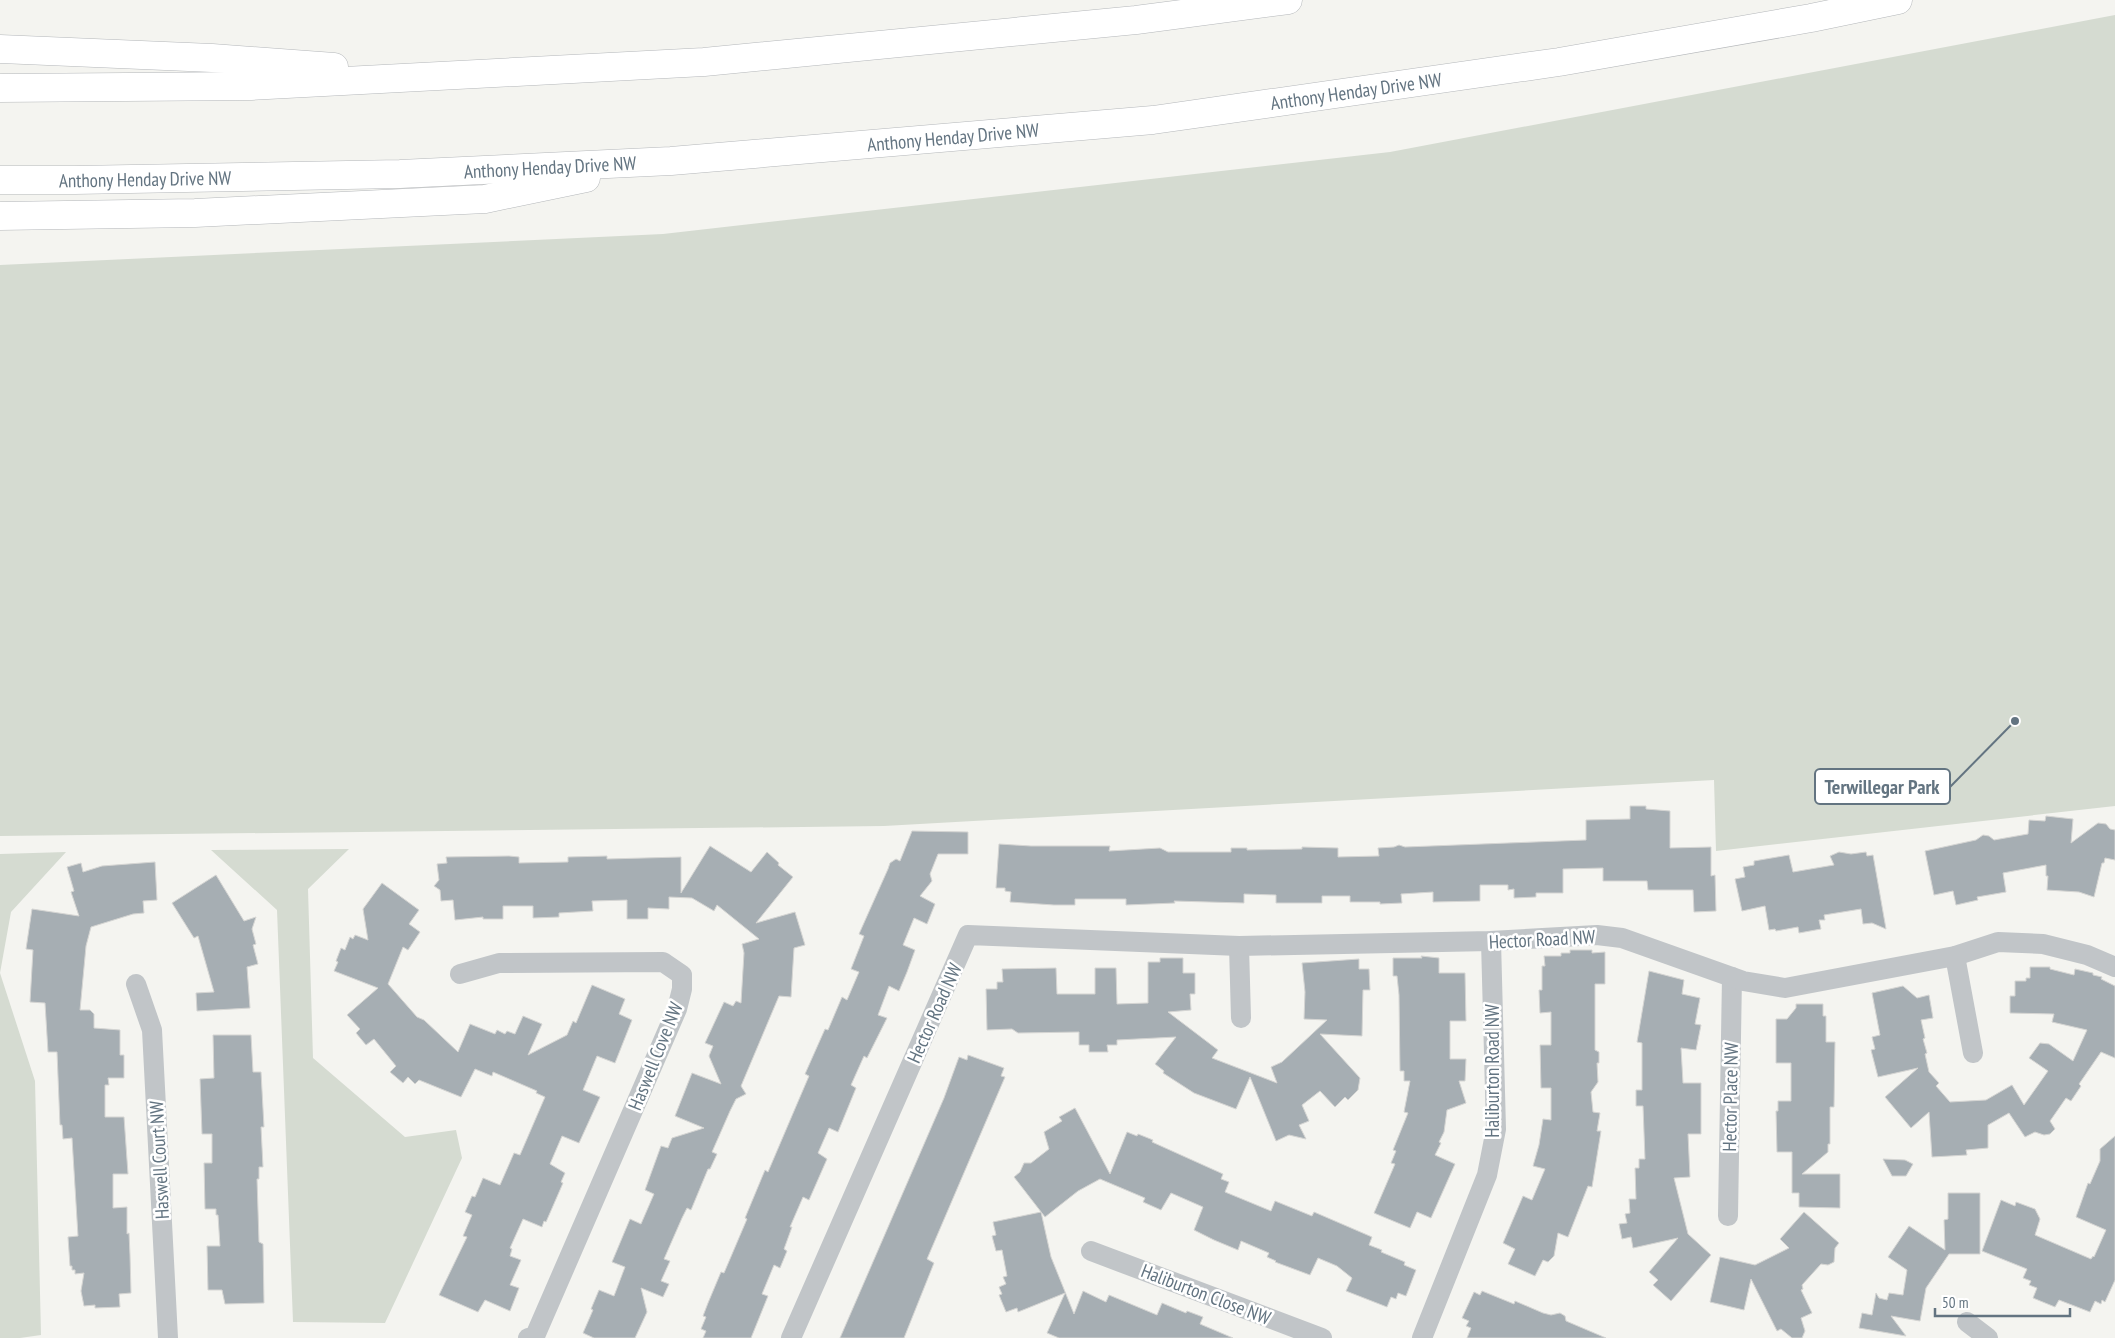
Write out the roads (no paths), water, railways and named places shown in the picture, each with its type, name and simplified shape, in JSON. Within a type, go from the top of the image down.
[{"type":"highway","points":[[0,88],[251,86],[704,62],[1136,20],[1288,0]]},
{"type":"highway","name":"Anthony Henday Drive NW","points":[[0,180],[400,174],[671,161],[1153,120],[1559,62],[1811,18],[1898,0]]},
{"type":"highway","points":[[0,49],[212,58],[445,75]]},
{"type":"highway","points":[[0,216],[195,213],[485,199],[671,161]]},
{"type":"street","name":"Hector Road NW","points":[[791,1338],[968,935],[1239,946],[1491,942],[1576,935],[1613,937],[1732,977],[1785,988],[1954,956],[1998,942],[2043,944],[2087,955],[2115,966]]},
{"type":"street","name":"Haliburton Road NW","points":[[1422,1338],[1487,1175],[1496,1129],[1491,942]]},
{"type":"street","points":[[1239,946],[1241,1018]]},
{"type":"street","points":[[1954,956],[1973,1053]]},
{"type":"street","name":"Haswell Cove NW","points":[[460,974],[499,963],[663,962],[682,975],[682,989],[676,1009],[535,1336],[528,1338]]},
{"type":"street","name":"Hector Place NW","points":[[1728,1216],[1732,977]]},
{"type":"street","name":"Haswell Court NW","points":[[136,984],[152,1030],[168,1338]]},
{"type":"street","name":"Haliburton Close NW","points":[[1091,1251],[1322,1338]]},
{"type":"street","points":[[1967,1322],[1988,1338]]},
{"type":"place","name":"Terwillegar Park","points":[[2015,721]]}]
